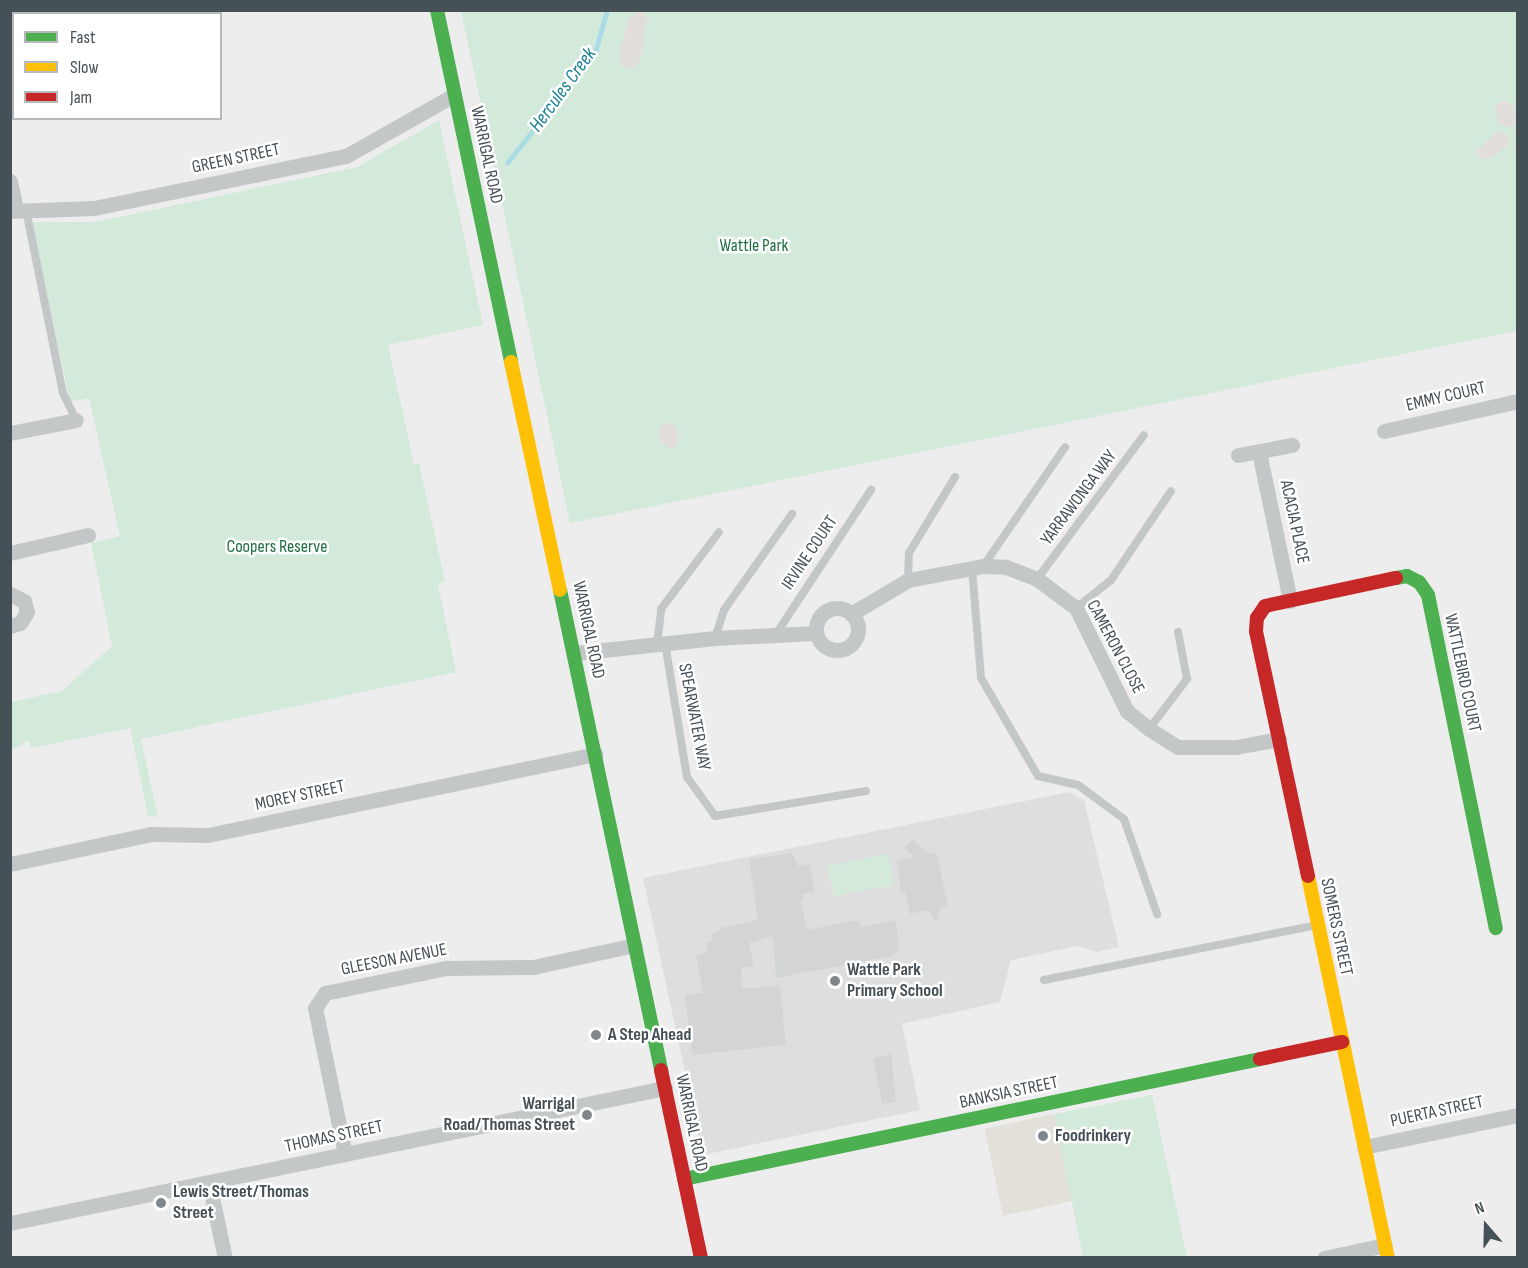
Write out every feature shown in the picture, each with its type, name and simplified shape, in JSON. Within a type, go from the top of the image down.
[{"type":"street","name":"WARRIGAL ROAD","points":[[437,10],[575,653],[701,1257]]},
{"type":"street","name":"GREEN STREET","points":[[18,210],[94,208],[346,156],[454,95]]},
{"type":"street","points":[[10,181],[18,210]]},
{"type":"street","name":"EMMY COURT","points":[[1384,431],[1518,401]]},
{"type":"street","points":[[10,434],[76,420]]},
{"type":"street","points":[[1238,455],[1292,445]]},
{"type":"street","name":"ACACIA PLACE","points":[[1259,452],[1290,601]]},
{"type":"street","points":[[10,553],[88,536]]},
{"type":"street","name":"CAMERON CLOSE","points":[[851,614],[908,580],[978,567],[1006,567],[1037,579],[1076,609],[1127,711],[1149,729],[1178,747],[1236,747],[1280,739]]},
{"type":"street","name":"WATTLEBIRD COURT","points":[[1265,606],[1407,576],[1419,582],[1428,595],[1496,928]]},
{"type":"street","points":[[10,594],[24,601],[27,612],[20,623],[10,626]]},
{"type":"street","name":"SOMERS STREET","points":[[1265,606],[1257,618],[1256,631],[1387,1251]]},
{"type":"street","points":[[840,608],[851,614],[858,630],[850,646],[828,649],[815,633],[818,620],[826,610],[840,608]]},
{"type":"street","points":[[575,653],[715,638],[815,633]]},
{"type":"street","name":"MOREY STREET","points":[[10,864],[151,834],[208,835],[596,754]]},
{"type":"street","name":"GLEESON AVENUE","points":[[345,1154],[315,1008],[325,993],[446,968],[533,967],[635,945]]},
{"type":"street","name":"BANKSIA STREET","points":[[684,1179],[1342,1042]]},
{"type":"street","name":"THOMAS STREET","points":[[10,1223],[665,1088]]},
{"type":"street","name":"PUERTA STREET","points":[[1364,1147],[1518,1115]]},
{"type":"street","points":[[209,1183],[225,1257]]},
{"type":"street","points":[[1324,1257],[1387,1251]]},
{"type":"lane","points":[[18,210],[63,393],[76,420]]},
{"type":"lane","name":"YARRAWONGA WAY","points":[[1037,579],[1144,435]]},
{"type":"lane","points":[[1065,447],[978,567],[981,678],[1038,776],[1078,786],[1124,819],[1157,914]]},
{"type":"lane","points":[[908,580],[909,553],[955,477]]},
{"type":"lane","name":"IRVINE COURT","points":[[775,634],[871,490]]},
{"type":"lane","points":[[1076,609],[1111,580],[1171,491]]},
{"type":"lane","points":[[715,638],[724,610],[792,514]]},
{"type":"lane","points":[[661,644],[661,609],[719,532]]},
{"type":"lane","points":[[1149,729],[1187,679],[1178,632]]},
{"type":"lane","name":"SPEARWATER WAY","points":[[661,644],[687,777],[714,816],[866,791]]},
{"type":"lane","points":[[1044,980],[1317,925]]},
{"type":"shaded area","name":"Wattle Park Primary School","points":[[1069,792],[1084,800],[1119,947],[1096,952],[1078,946],[1011,960],[1000,1002],[902,1024],[920,1110],[703,1155],[643,878]]},
{"type":"shaded area","points":[[1054,1114],[1073,1201],[1003,1216],[985,1129]]},
{"type":"green space","name":"Wattle Park","points":[[461,11],[1517,11],[1517,331],[570,523]]},
{"type":"green space","name":"Coopers Reserve","points":[[439,120],[483,325],[388,345],[414,464],[419,463],[445,582],[438,584],[456,672],[141,739],[158,817],[148,816],[130,728],[31,748],[28,740],[11,751],[11,702],[62,691],[112,646],[91,543],[120,536],[89,398],[70,402],[31,222],[95,222],[357,167]]},
{"type":"green space","points":[[888,854],[894,884],[834,896],[828,866]]},
{"type":"green space","points":[[1152,1095],[1187,1257],[1083,1257],[1054,1114]]},
{"type":"sand","points":[[640,11],[647,17],[641,55],[638,65],[630,70],[621,65],[620,49],[629,18]]},
{"type":"sand","points":[[1502,101],[1514,105],[1518,120],[1513,127],[1499,124],[1494,105]]},
{"type":"sand","points":[[1497,132],[1505,133],[1511,142],[1488,160],[1479,158],[1476,151]]},
{"type":"sand","points":[[665,423],[674,424],[677,431],[679,441],[672,450],[661,443],[658,430]]},
{"type":"building","points":[[913,839],[929,854],[936,852],[948,906],[941,907],[936,923],[928,910],[910,914],[905,892],[901,893],[897,861],[914,857],[904,847]]},
{"type":"building","points":[[792,853],[798,866],[809,864],[813,883],[814,892],[803,894],[804,900],[801,901],[807,930],[858,920],[862,927],[896,920],[899,950],[891,956],[776,978],[773,936],[749,943],[754,966],[741,968],[742,989],[780,985],[786,1045],[692,1055],[685,995],[703,993],[696,955],[708,952],[706,944],[712,940],[711,934],[721,931],[720,928],[758,920],[749,859]]},
{"type":"building","points":[[891,1054],[896,1102],[882,1104],[873,1058]]},
{"type":"waterway","name":"Hercules Creek","points":[[507,163],[595,52],[607,10]]},
{"type":"traffic: fast","points":[[437,10],[511,362]]},
{"type":"traffic: fast","points":[[1396,578],[1407,576],[1419,582],[1428,595],[1496,928]]},
{"type":"traffic: fast","points":[[560,590],[661,1070]]},
{"type":"traffic: fast","points":[[684,1179],[1260,1059]]},
{"type":"traffic: slow","points":[[511,362],[560,590]]},
{"type":"traffic: slow","points":[[1308,876],[1388,1258]]},
{"type":"traffic: jam","points":[[1308,876],[1256,631],[1257,618],[1265,606],[1396,578]]},
{"type":"traffic: jam","points":[[1260,1059],[1342,1042]]},
{"type":"traffic: jam","points":[[661,1070],[701,1258]]},
{"type":"place","name":"Wattle Park Primary School","points":[[835,981]]},
{"type":"place","name":"A Step Ahead","points":[[596,1035]]},
{"type":"place","name":"Warrigal Road/Thomas Street","points":[[587,1115]]},
{"type":"place","name":"Foodrinkery","points":[[1043,1136]]},
{"type":"place","name":"Lewis Street/Thomas Street","points":[[161,1203]]}]
